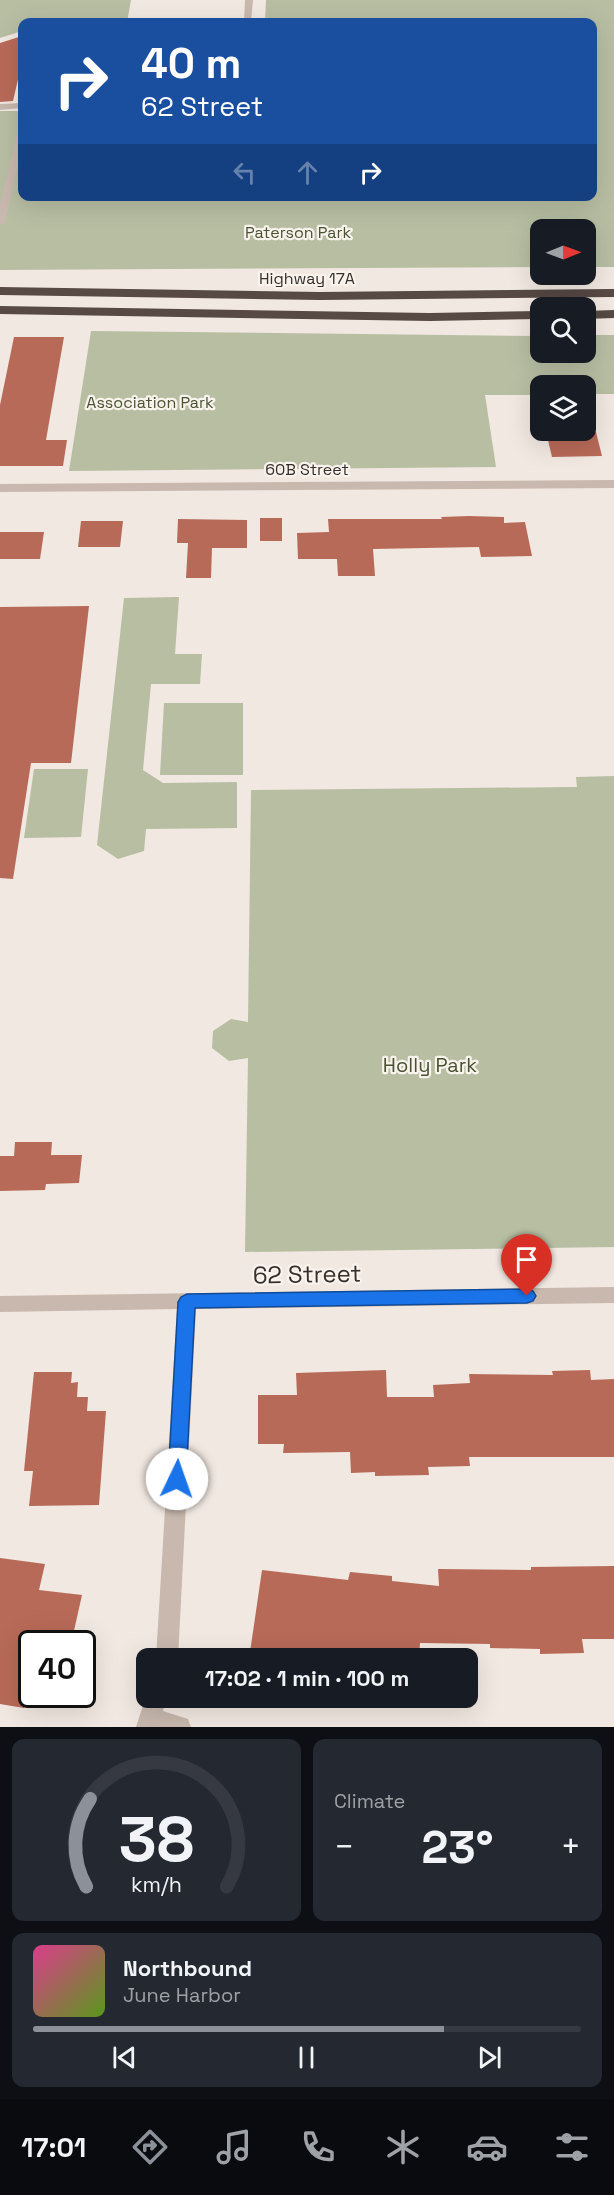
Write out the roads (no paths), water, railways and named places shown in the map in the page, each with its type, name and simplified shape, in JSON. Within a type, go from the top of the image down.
[{"type":"highway","name":"Highway 17A","points":[[0,291],[320,296],[614,293]]},
{"type":"highway","name":"Highway 17A","points":[[0,310],[429,317],[530,315]]},
{"type":"highway","points":[[596,315],[614,314]]},
{"type":"street","points":[[248,18],[249,0]]},
{"type":"street","points":[[0,106],[18,106]]},
{"type":"street","points":[[0,223],[18,148]]},
{"type":"street","name":"60B Street","points":[[0,488],[614,484]]},
{"type":"street","name":"62 Street","points":[[0,1304],[614,1295]]},
{"type":"street","points":[[168,1648],[187,1302]]},
{"type":"street","points":[[152,1714],[180,1727]]},
{"type":"park label","name":"Paterson Park","points":[[298,232]]},
{"type":"park label","name":"Association Park","points":[[150,402]]},
{"type":"park label","name":"Holly Park","points":[[430,1065]]}]
